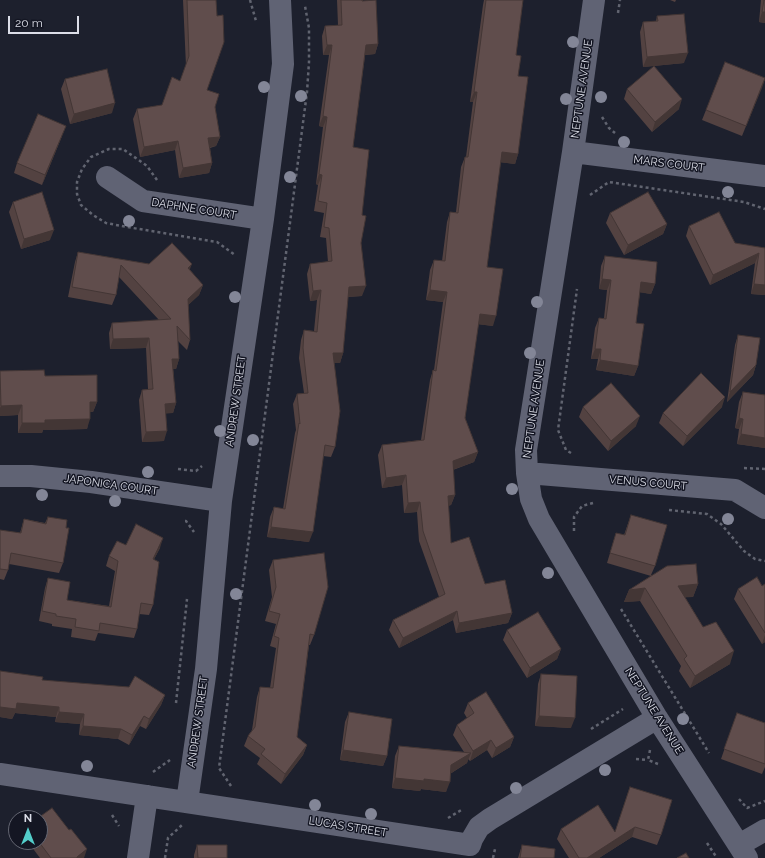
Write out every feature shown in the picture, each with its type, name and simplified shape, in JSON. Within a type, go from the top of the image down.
[{"type":"street","name":"ANDREW STREET","points":[[187,802],[206,669],[221,501],[263,219],[283,64],[280,0]]},
{"type":"street","name":"NEPTUNE AVENUE","points":[[594,0],[573,152],[526,450],[527,473],[531,499],[539,519],[657,718],[743,852]]},
{"type":"street","name":"MARS COURT","points":[[573,152],[765,176]]},
{"type":"street","name":"DAPHNE COURT","points":[[107,177],[143,200],[263,219]]},
{"type":"street","name":"VENUS COURT","points":[[527,473],[735,490],[765,508]]},
{"type":"street","name":"JAPONICA COURT","points":[[0,476],[31,476],[91,482],[221,501]]},
{"type":"street","name":"LUCAS STREET","points":[[0,774],[187,802],[469,852],[479,827],[490,819],[657,718]]},
{"type":"street","points":[[138,858],[147,796]]},
{"type":"street","points":[[743,852],[765,830]]},
{"type":"path","points":[[250,0],[257,24]]},
{"type":"path","points":[[617,15],[620,0]]},
{"type":"path","points":[[232,787],[219,768],[307,92],[309,28],[304,3]]},
{"type":"path","points":[[601,115],[609,128],[620,137]]},
{"type":"path","points":[[162,185],[147,166],[123,149],[109,149],[91,157],[82,169],[77,182],[77,194],[81,205],[106,223],[217,242],[236,256]]},
{"type":"path","points":[[590,195],[609,182],[744,202],[765,208]]},
{"type":"path","points":[[575,456],[566,450],[558,430],[578,281]]},
{"type":"path","points":[[172,469],[196,471],[208,461]]},
{"type":"path","points":[[742,468],[765,469]]},
{"type":"path","points":[[574,531],[574,517],[582,506],[597,501]]},
{"type":"path","points":[[668,510],[708,514],[721,524],[744,551],[755,559],[765,561]]},
{"type":"path","points":[[179,520],[186,521],[194,532]]},
{"type":"path","points":[[176,705],[187,595]]},
{"type":"path","points":[[620,606],[710,755]]},
{"type":"path","points":[[590,729],[622,709],[625,709],[650,748],[648,760],[659,764]]},
{"type":"path","points":[[146,771],[154,772],[170,760]]},
{"type":"path","points":[[735,795],[747,808],[765,801]]},
{"type":"path","points":[[446,820],[466,807]]},
{"type":"path","points":[[166,858],[168,838],[182,825]]},
{"type":"path","points":[[704,838],[717,858]]},
{"type":"building","points":[[187,0],[216,0],[217,16],[223,15],[224,42],[207,90],[219,94],[215,107],[220,137],[208,138],[212,163],[183,168],[178,141],[144,147],[137,109],[162,105],[172,77],[180,81],[189,56]]},
{"type":"building","points":[[341,0],[376,0],[378,44],[366,45],[353,147],[369,150],[362,215],[366,216],[361,243],[366,286],[349,287],[343,353],[333,353],[340,411],[335,447],[325,445],[313,532],[271,527],[274,507],[285,509],[299,423],[300,424],[297,394],[308,393],[303,348],[304,330],[317,332],[321,290],[313,291],[310,264],[332,261],[329,228],[324,227],[327,203],[318,201],[322,175],[319,174],[327,117],[323,116],[332,45],[327,45],[325,26],[342,25]]},
{"type":"building","points":[[486,0],[523,0],[516,55],[521,56],[518,76],[528,77],[518,154],[502,152],[487,267],[503,269],[496,316],[480,314],[465,418],[478,452],[453,461],[455,495],[448,496],[451,543],[469,537],[485,584],[505,580],[512,613],[459,623],[457,611],[403,638],[393,620],[445,594],[423,531],[420,502],[408,503],[406,475],[386,478],[382,445],[424,440],[433,370],[436,371],[447,292],[430,290],[434,260],[445,261],[450,212],[458,213],[465,157],[468,157],[477,92],[474,92]]},
{"type":"building","points":[[764,0],[765,12],[762,12]]},
{"type":"building","points":[[684,14],[688,53],[647,57],[643,22],[658,21],[657,16]]},
{"type":"building","points":[[725,62],[765,78],[746,126],[706,110]]},
{"type":"building","points":[[654,66],[682,99],[655,122],[627,89]]},
{"type":"building","points":[[107,69],[115,103],[74,114],[65,79]]},
{"type":"building","points":[[38,114],[66,126],[45,175],[17,163]]},
{"type":"building","points":[[42,192],[54,230],[24,239],[13,202]]},
{"type":"building","points":[[648,192],[667,224],[628,245],[610,213]]},
{"type":"building","points":[[719,212],[735,243],[765,248],[765,285],[754,284],[759,253],[713,275],[689,226]]},
{"type":"building","points":[[172,243],[192,264],[188,268],[203,285],[188,299],[190,340],[177,326],[179,359],[172,359],[176,403],[165,404],[167,431],[146,432],[142,390],[153,389],[149,338],[113,339],[112,323],[171,319],[121,265],[116,295],[72,287],[78,252],[149,264]]},
{"type":"building","points":[[605,256],[657,262],[655,284],[641,282],[636,323],[644,324],[638,366],[600,360],[601,349],[595,349],[599,318],[606,319],[611,280],[602,279]]},
{"type":"building","points":[[738,335],[760,338],[756,365],[730,392]]},
{"type":"building","points":[[44,370],[45,376],[97,375],[97,402],[90,402],[90,419],[45,420],[45,423],[22,423],[22,405],[1,406],[0,371]]},
{"type":"building","points":[[701,373],[725,397],[687,436],[663,413]]},
{"type":"building","points":[[611,383],[640,416],[611,441],[583,407]]},
{"type":"building","points":[[743,392],[765,395],[765,438],[741,434],[743,419],[739,418]]},
{"type":"building","points":[[631,515],[667,525],[655,566],[610,553],[616,533],[625,535]]},
{"type":"building","points":[[48,517],[67,520],[66,528],[69,528],[63,563],[11,553],[8,570],[0,569],[0,530],[21,533],[24,519],[46,524]]},
{"type":"building","points":[[136,524],[163,538],[153,559],[159,562],[153,605],[141,603],[137,629],[100,623],[99,631],[75,627],[76,619],[56,616],[56,614],[42,611],[48,578],[70,582],[67,600],[111,607],[118,561],[109,556],[117,541],[126,545]]},
{"type":"building","points":[[324,553],[328,587],[314,635],[310,634],[297,737],[307,745],[285,774],[261,754],[265,749],[248,736],[255,727],[260,687],[273,688],[279,638],[274,636],[280,614],[269,611],[276,587],[273,560]]},
{"type":"building","points":[[696,564],[698,584],[678,586],[703,627],[716,622],[734,651],[695,676],[684,659],[687,656],[645,588],[629,590],[667,566]]},
{"type":"building","points":[[757,577],[762,586],[765,584],[765,633],[738,589]]},
{"type":"building","points":[[538,612],[561,649],[530,668],[507,630]]},
{"type":"building","points":[[0,671],[43,677],[42,680],[129,687],[135,676],[165,695],[149,719],[144,716],[132,735],[121,729],[83,726],[84,714],[59,712],[59,707],[17,703],[16,709],[0,707]]},
{"type":"building","points":[[541,674],[577,676],[575,718],[539,716]]},
{"type":"building","points":[[486,692],[514,737],[496,748],[491,740],[473,751],[457,725],[474,713],[468,703]]},
{"type":"building","points":[[349,712],[392,719],[387,756],[343,750]]},
{"type":"building","points":[[737,713],[765,723],[765,764],[724,749]]},
{"type":"building","points":[[399,746],[471,753],[451,765],[450,782],[424,779],[424,781],[395,778]]},
{"type":"building","points":[[630,787],[672,800],[661,835],[635,827],[587,858],[579,858],[561,829],[598,805],[615,832]]},
{"type":"building","points":[[52,808],[69,830],[71,829],[87,849],[77,858],[51,858],[45,850],[48,850],[48,811]]},
{"type":"building","points":[[197,845],[227,845],[227,858],[198,858]]},
{"type":"building","points":[[522,845],[555,849],[554,858],[520,858]]},
{"type":"building","points":[[686,853],[689,858],[677,858]]}]
